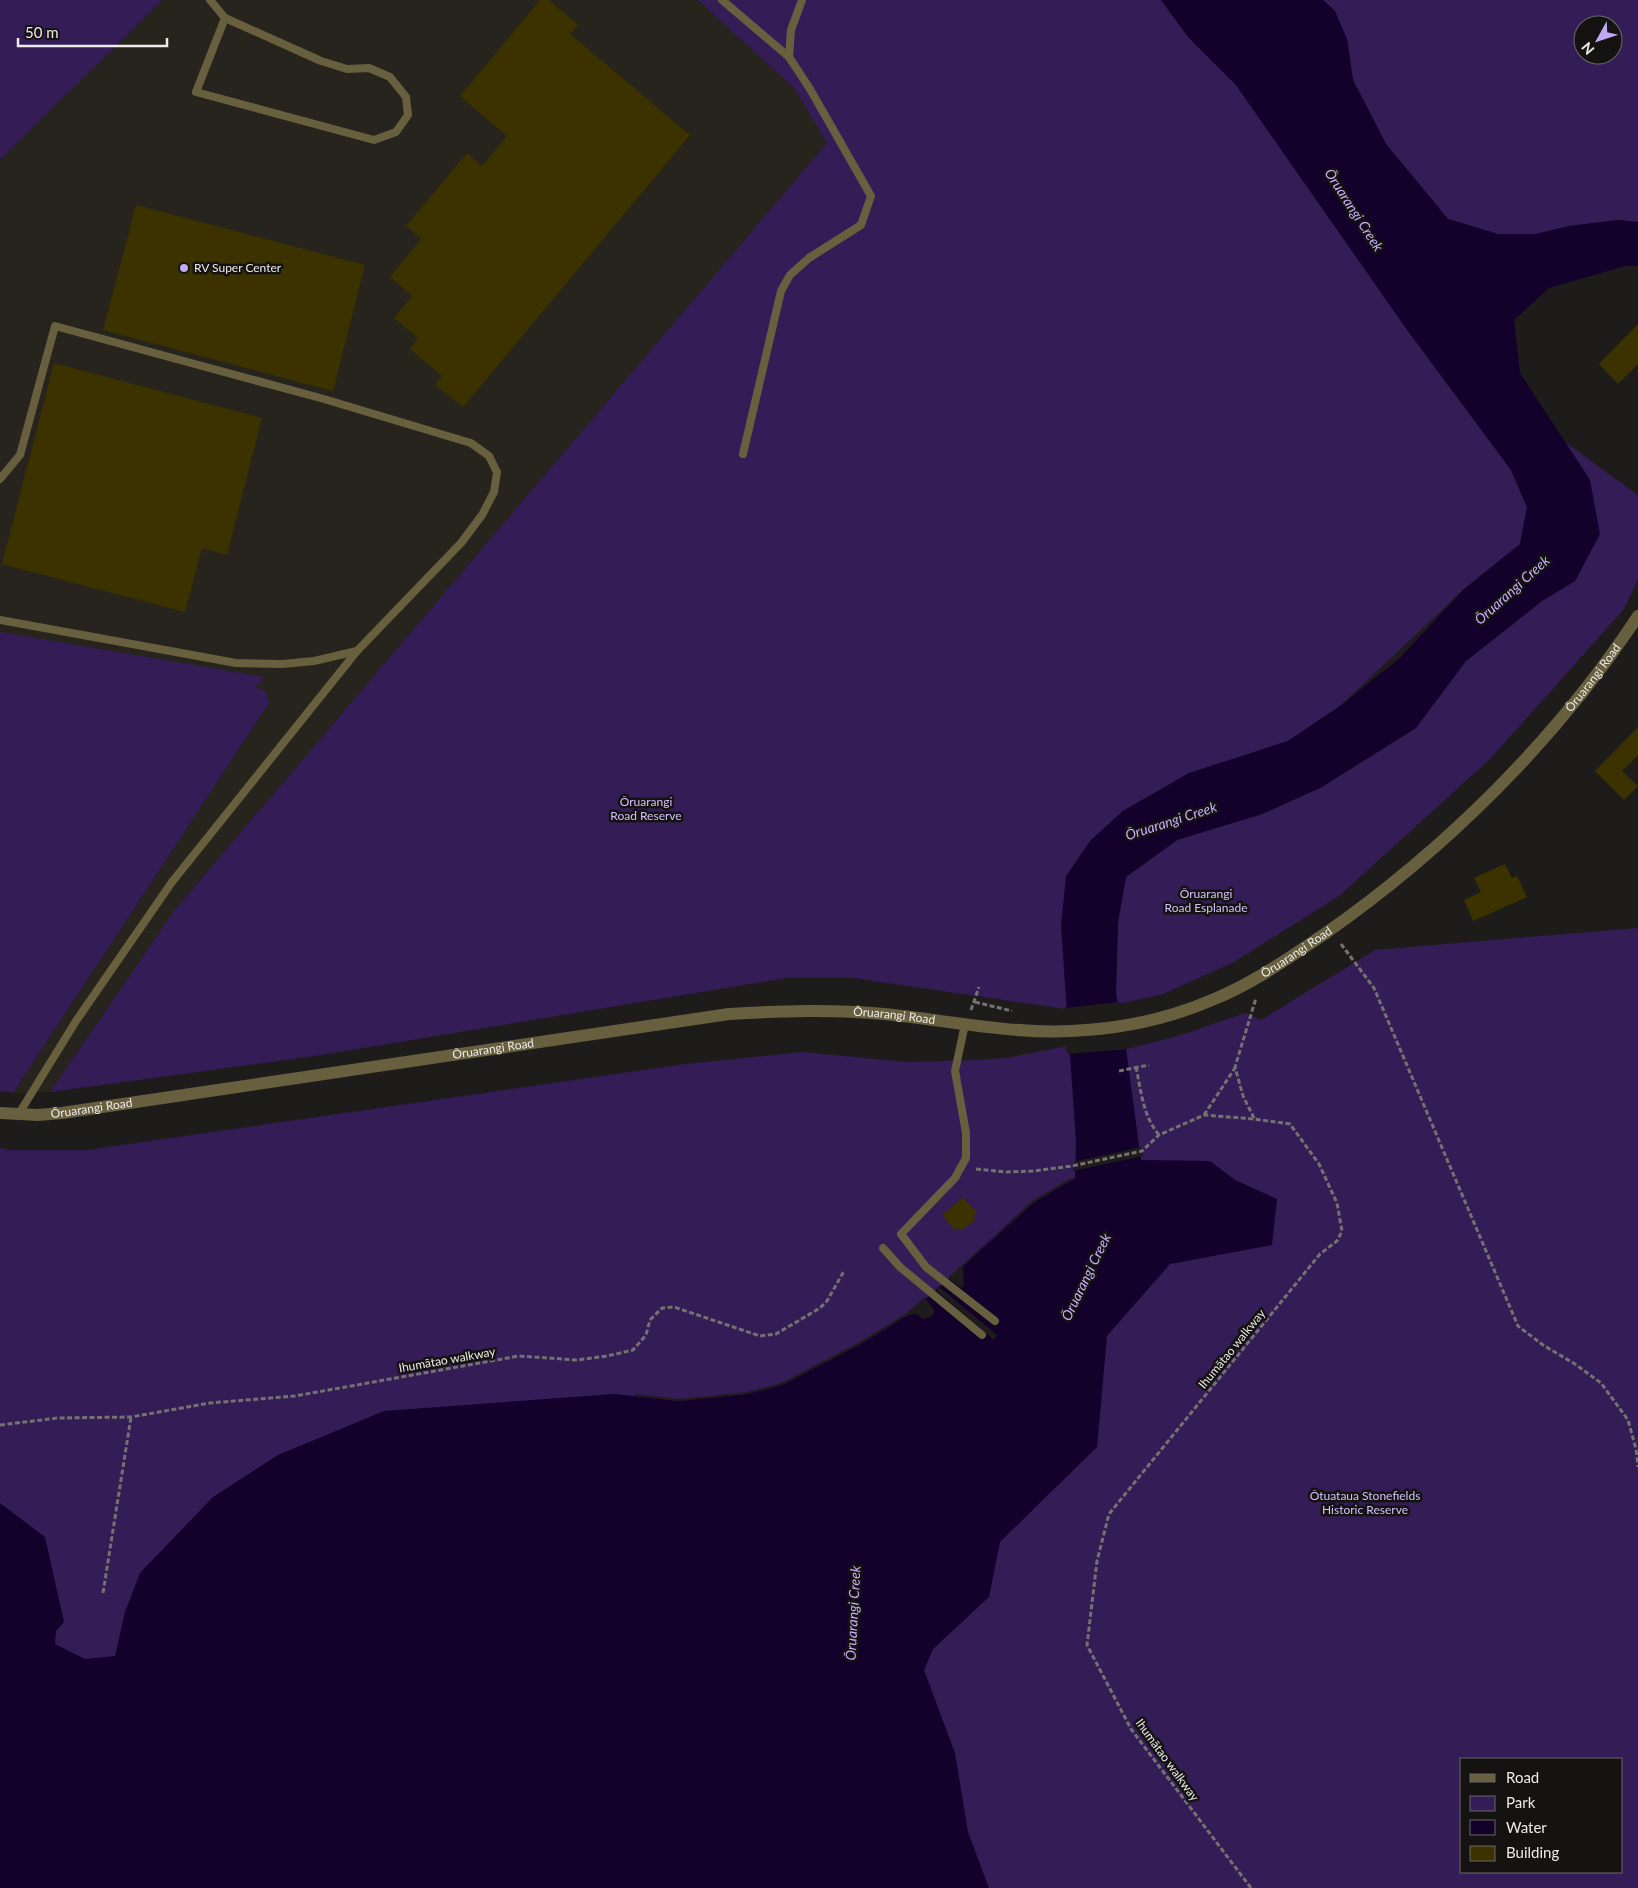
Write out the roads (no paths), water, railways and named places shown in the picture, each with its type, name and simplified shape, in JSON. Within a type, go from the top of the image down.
[{"type":"street","name":"Ōruarangi Road","points":[[0,1113],[18,1115],[62,1113],[729,1014],[834,1010],[1046,1031],[1102,1029],[1143,1022],[1212,1000],[1254,980],[1358,910],[1390,885],[1473,811],[1542,740],[1602,669],[1638,616]]},
{"type":"lane","points":[[210,0],[225,18],[320,61],[347,69],[369,68],[390,77],[406,97],[408,115],[396,132],[374,140],[196,92],[225,18]]},
{"type":"lane","points":[[722,0],[790,57],[871,196],[861,225],[810,258],[790,275],[780,291],[743,454]]},
{"type":"lane","points":[[790,57],[791,30],[802,0]]},
{"type":"lane","points":[[0,479],[20,455],[55,326],[324,398],[471,443],[489,456],[497,472],[494,492],[482,515],[462,543],[357,651],[172,882],[76,1021],[18,1115]]},
{"type":"lane","points":[[0,620],[236,663],[282,664],[314,661],[357,651]]},
{"type":"lane","points":[[965,1024],[955,1071],[967,1150],[964,1163],[955,1178],[901,1234],[926,1266],[996,1321]]},
{"type":"lane","points":[[884,1248],[900,1267],[982,1335]]},
{"type":"water","name":"Ōruarangi Creek","points":[[1161,0],[1323,0],[1335,11],[1347,39],[1353,80],[1386,144],[1448,219],[1498,234],[1536,234],[1569,226],[1618,220],[1638,222],[1638,266],[1625,266],[1549,288],[1514,320],[1520,373],[1590,480],[1600,534],[1575,581],[1542,601],[1466,661],[1416,728],[1322,787],[1262,814],[1177,840],[1126,877],[1118,922],[1116,993],[1126,1049],[1141,1160],[1210,1161],[1235,1180],[1277,1199],[1272,1245],[1170,1264],[1107,1336],[1097,1447],[1000,1542],[989,1597],[933,1649],[924,1670],[955,1753],[968,1832],[989,1888],[0,1888],[0,1503],[45,1537],[64,1622],[56,1631],[55,1644],[85,1659],[115,1656],[125,1612],[140,1573],[213,1497],[278,1455],[384,1411],[614,1394],[679,1401],[747,1394],[782,1385],[859,1345],[908,1315],[1033,1203],[1075,1178],[1076,1141],[1061,926],[1066,876],[1090,841],[1123,811],[1189,773],[1288,741],[1340,706],[1400,658],[1463,590],[1520,544],[1527,507],[1511,470],[1405,327],[1236,85],[1188,37]]},
{"type":"place","name":"RV Super Center","points":[[184,268]]},
{"type":"park label","name":"Ōruarangi Road Reserve","points":[[646,809]]},
{"type":"park label","name":"Ōruarangi Road Esplanade","points":[[1206,901]]},
{"type":"park label","name":"Ōtuataua Stonefields Historic Reserve","points":[[1365,1503]]}]
